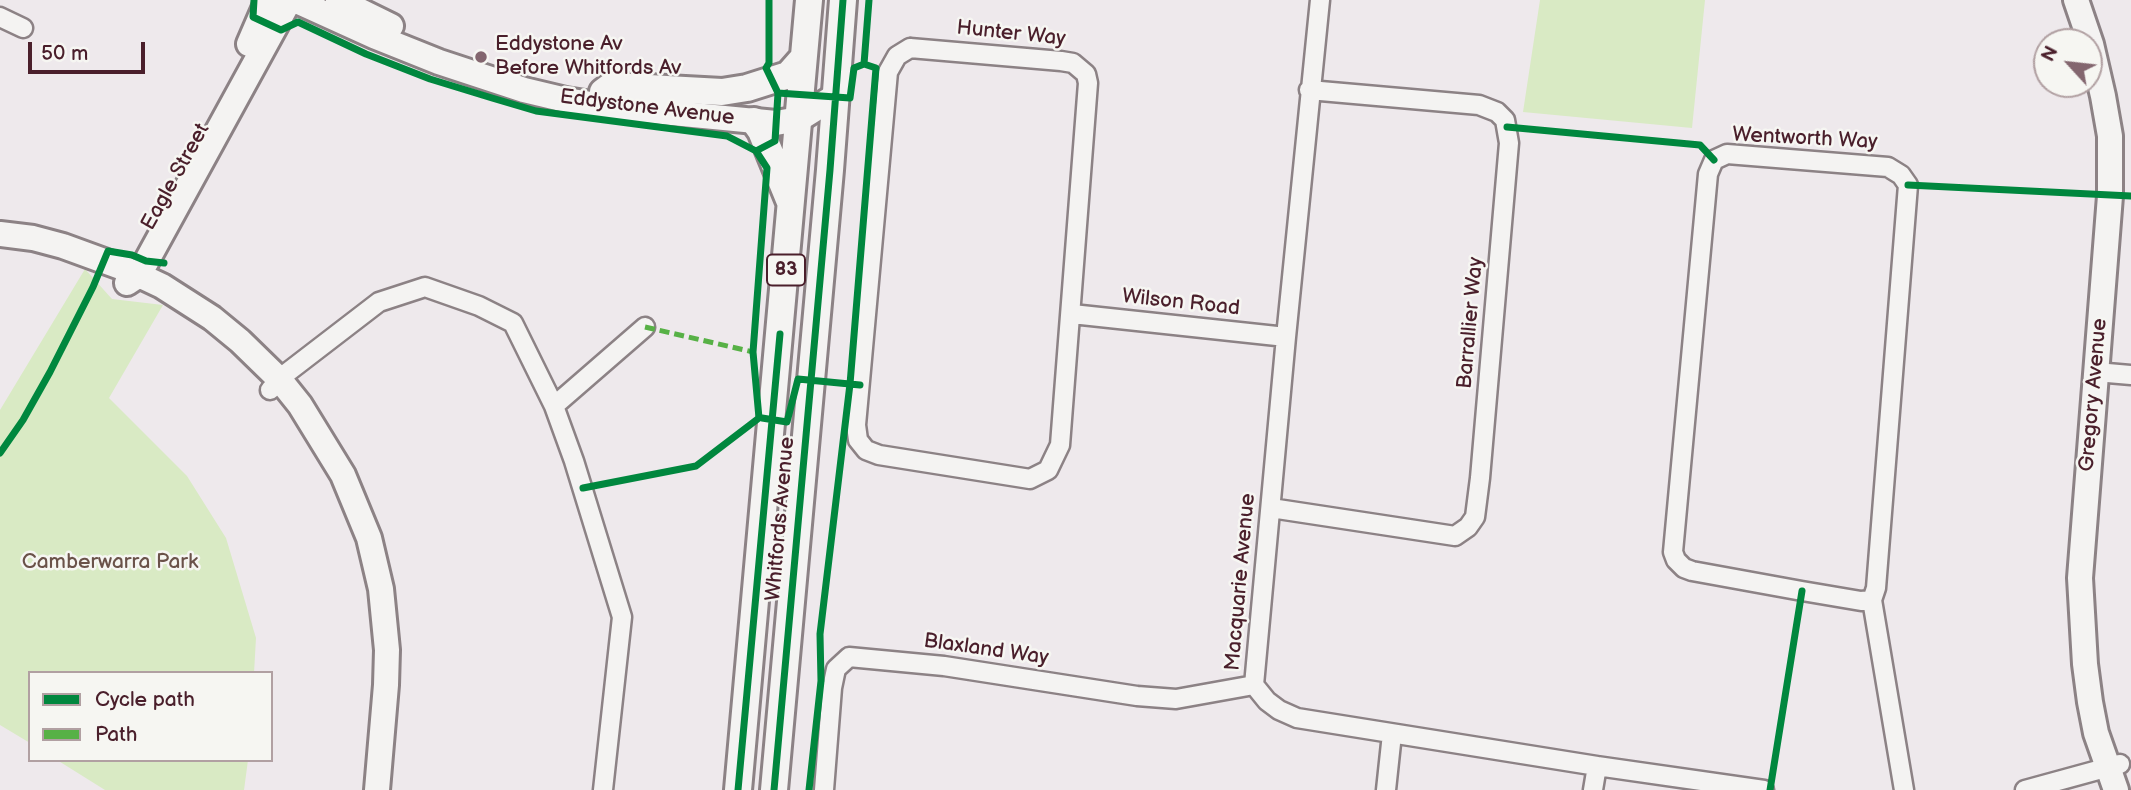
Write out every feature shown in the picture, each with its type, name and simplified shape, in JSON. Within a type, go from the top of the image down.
[{"type":"main road","name":"Whitfords Avenue","points":[[738,790],[809,0]]},
{"type":"main road","name":"Whitfords Avenue","points":[[774,790],[843,0]]},
{"type":"main road","points":[[603,92],[611,86],[722,92],[747,88],[788,75],[803,58]]},
{"type":"main road","points":[[754,121],[761,131],[792,207]]},
{"type":"street","name":"Eddystone Avenue","points":[[338,0],[384,24],[463,57],[529,77],[603,92],[777,107],[800,118]]},
{"type":"street","name":"Macquarie Avenue","points":[[1320,0],[1309,90],[1254,685],[1273,706],[1297,718],[1764,790]]},
{"type":"street","name":"Gregory Avenue","points":[[2076,0],[2100,83],[2110,136],[2113,374]]},
{"type":"street","name":"Gregory Avenue","points":[[2092,0],[2115,76],[2126,168],[2113,374],[2083,525],[2081,616],[2096,733],[2114,774],[2130,790]]},
{"type":"street","name":"Eddystone Avenue","points":[[288,1],[405,49],[524,90],[610,107],[776,123],[800,118]]},
{"type":"street","name":"Eagle Street","points":[[130,276],[261,21],[288,1]]},
{"type":"street","points":[[0,17],[23,28]]},
{"type":"street","name":"Hunter Way","points":[[910,48],[1073,63],[1086,74],[1088,83],[1072,314],[1060,445],[1048,470],[1030,479],[879,456],[866,450],[858,440],[856,425],[888,72],[897,56],[910,48]]},
{"type":"street","name":"Barrallier Way","points":[[1271,509],[1455,536],[1468,527],[1475,517],[1480,478],[1509,142],[1505,120],[1497,112],[1479,105],[1309,90]]},
{"type":"street","points":[[830,170],[826,148],[815,129],[800,118],[834,97]]},
{"type":"street","name":"Wentworth Way","points":[[1872,600],[1861,601],[1692,570],[1684,568],[1673,552],[1708,174],[1714,160],[1727,154],[1888,167],[1901,175],[1908,185],[1876,588],[1872,600],[1905,790]]},
{"type":"street","points":[[0,233],[62,246],[130,276],[300,405],[343,475],[369,538],[381,589],[387,650],[384,732],[377,790]]},
{"type":"street","points":[[0,250],[130,276]]},
{"type":"street","points":[[275,385],[379,302],[425,287],[479,306],[513,323],[554,406],[583,488],[622,617],[603,790]]},
{"type":"street","name":"Wilson Road","points":[[1072,314],[1286,337]]},
{"type":"street","points":[[554,406],[645,327]]},
{"type":"street","points":[[275,385],[339,501],[357,547],[366,588],[372,645],[373,699],[363,790]]},
{"type":"street","name":"Blaxland Way","points":[[824,790],[832,688],[836,669],[849,657],[944,666],[1138,696],[1176,699],[1254,685]]},
{"type":"street","points":[[1386,790],[1392,734]]},
{"type":"street","points":[[1593,790],[1597,766]]},
{"type":"street","points":[[2025,790],[2114,774]]},
{"type":"green space","points":[[1540,0],[1705,0],[1692,128],[1523,112]]},
{"type":"green space","name":"Camberwarra Park","points":[[85,269],[112,299],[163,305],[109,398],[187,476],[226,538],[256,638],[254,671],[28,671],[28,742],[0,725],[0,410]]},
{"type":"green space","points":[[60,762],[248,762],[244,790],[105,790]]},
{"type":"marked path","points":[[645,327],[753,352]]},
{"type":"cycle path","points":[[254,0],[253,17],[281,30],[298,22],[366,54],[430,79],[492,98],[536,111],[727,136],[756,151],[767,168],[753,352],[759,418]]},
{"type":"cycle path","points":[[756,151],[775,141],[778,93],[766,68],[769,63],[769,0]]},
{"type":"cycle path","points":[[774,790],[843,0]]},
{"type":"cycle path","points":[[809,790],[821,681],[820,634],[850,384],[876,68],[864,64],[869,0]]},
{"type":"cycle path","points":[[778,93],[850,98],[854,68],[864,64]]},
{"type":"cycle path","points":[[1507,127],[1700,145],[1714,160]]},
{"type":"cycle path","points":[[1908,185],[2131,196]]},
{"type":"cycle path","points":[[0,453],[23,420],[50,372],[108,251],[164,263]]},
{"type":"cycle path","points":[[738,790],[780,334]]},
{"type":"cycle path","points":[[762,418],[787,422],[798,379],[860,385]]},
{"type":"cycle path","points":[[583,488],[696,466],[759,418]]},
{"type":"cycle path","points":[[1770,790],[1802,591]]},
{"type":"place","name":"Eddystone Av Before Whitfords Av","points":[[481,57]]}]
